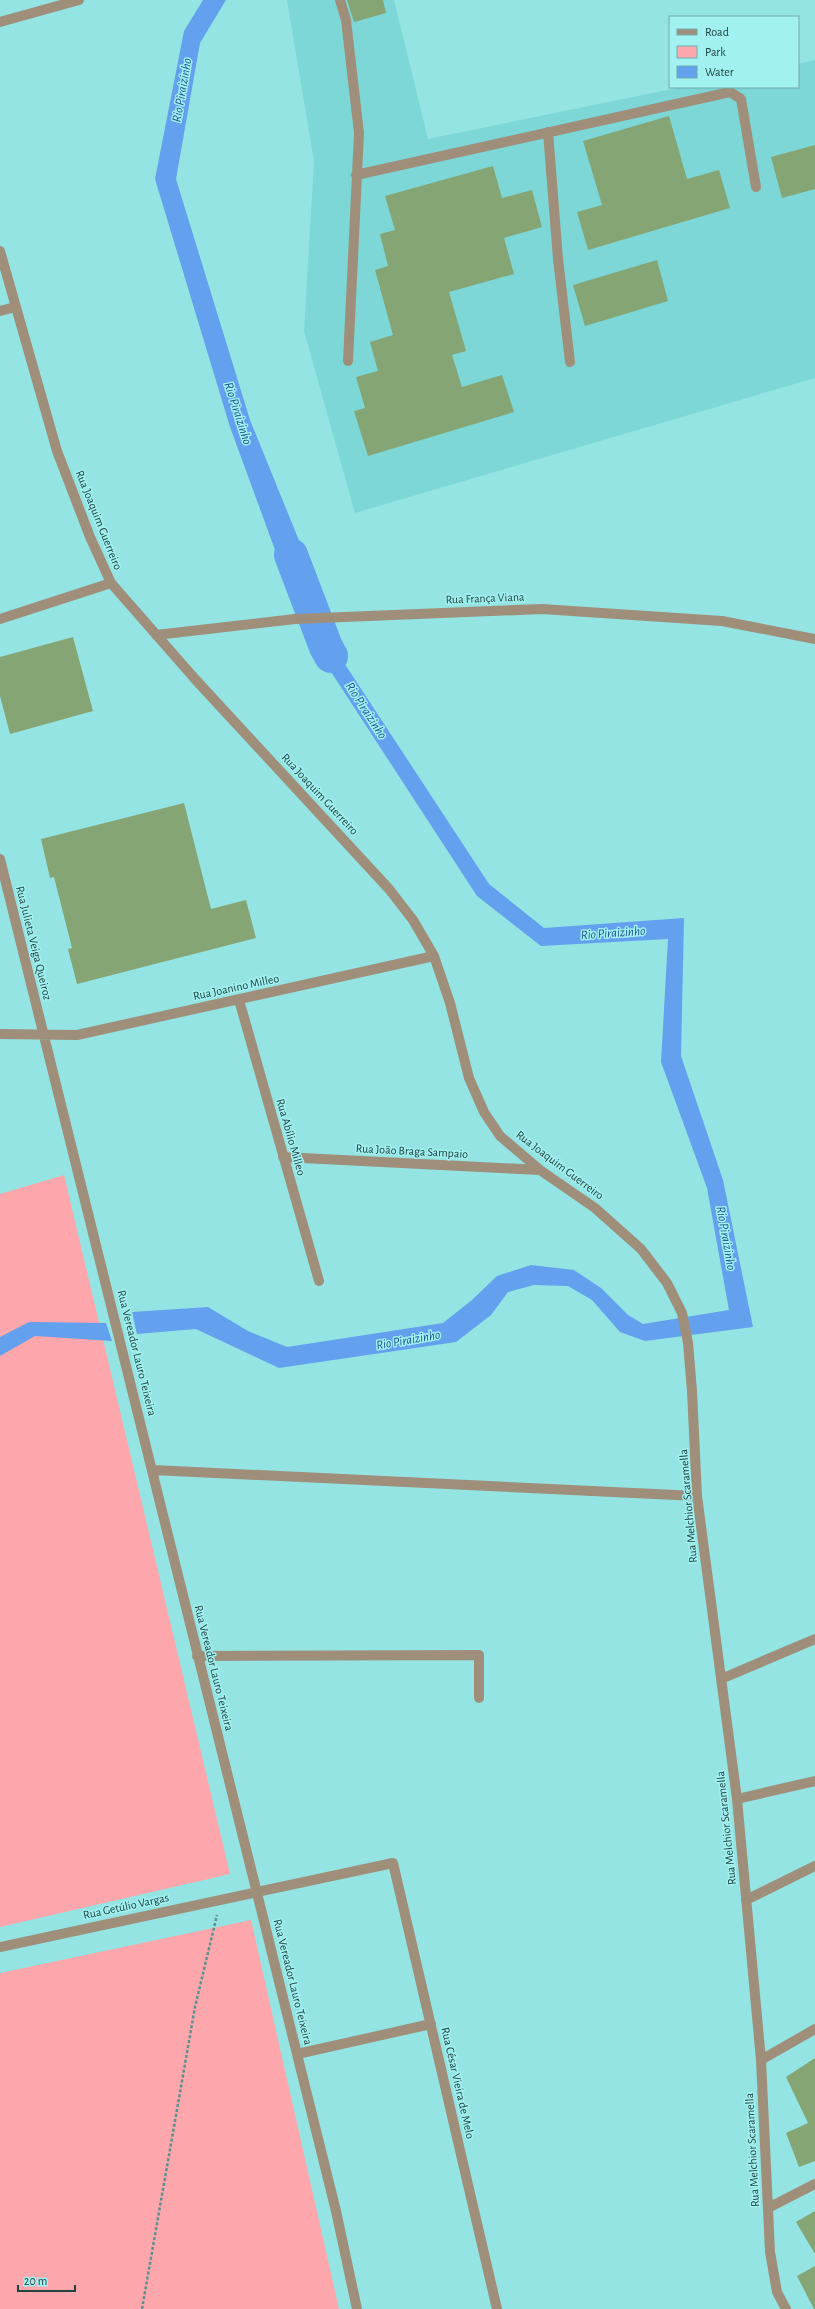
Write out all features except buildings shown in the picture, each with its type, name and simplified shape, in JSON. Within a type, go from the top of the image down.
[{"type":"street","points":[[0,22],[79,0]]},
{"type":"street","points":[[340,0],[346,20],[358,133],[348,361]]},
{"type":"street","points":[[356,174],[730,92],[741,99],[756,187]]},
{"type":"street","points":[[548,132],[558,259],[570,362]]},
{"type":"street","name":"Rua Joaquim Guerreiro","points":[[0,251],[57,451],[90,537],[111,584],[156,635],[390,889],[413,920],[434,956],[450,1003],[469,1078],[484,1112],[500,1136],[540,1170],[596,1208],[641,1249],[667,1283],[682,1313],[688,1343]]},
{"type":"street","points":[[0,311],[16,307]]},
{"type":"street","points":[[0,619],[111,584]]},
{"type":"street","name":"Rua França Viana","points":[[156,635],[295,619],[542,609],[722,621],[815,639]]},
{"type":"street","name":"Rua Julieta Veiga Queiroz","points":[[0,859],[44,1034]]},
{"type":"street","name":"Rua Joanino Milleo","points":[[0,1034],[77,1034],[239,1000],[434,956]]},
{"type":"street","name":"Rua Abílio Milleo","points":[[239,1000],[318,1281]]},
{"type":"street","name":"Rua Vereador Lauro Teixeira","points":[[44,1034],[153,1470],[197,1656],[258,1893],[336,2211],[356,2309]]},
{"type":"street","name":"Rua João Braga Sampaio","points":[[283,1157],[540,1170]]},
{"type":"street","name":"Rua Melchior Scaramella","points":[[688,1343],[697,1496],[737,1799],[761,2060],[770,2252],[777,2292],[786,2309]]},
{"type":"street","points":[[153,1470],[697,1496]]},
{"type":"street","points":[[721,1679],[815,1639]]},
{"type":"street","points":[[197,1656],[479,1655],[479,1698]]},
{"type":"street","points":[[737,1799],[815,1781]]},
{"type":"street","name":"Rua Getúlio Vargas","points":[[0,1947],[221,1899],[258,1893],[393,1862]]},
{"type":"street","name":"Rua César Vieira de Melo","points":[[393,1862],[497,2309]]},
{"type":"street","points":[[746,1900],[815,1866]]},
{"type":"street","points":[[297,2054],[430,2024]]},
{"type":"street","points":[[761,2060],[815,2030]]},
{"type":"street","points":[[768,2208],[815,2184]]},
{"type":"path","points":[[142,2309],[195,2007],[221,1899]]},
{"type":"shaded area","points":[[287,0],[394,0],[428,139],[677,88],[799,88],[799,64],[815,60],[815,378],[355,513],[304,331],[314,161]]},
{"type":"green space","points":[[64,1175],[230,1874],[0,1927],[0,1194]]},
{"type":"green space","points":[[251,1920],[339,2309],[0,2309],[0,1973]]},
{"type":"water","points":[[203,0],[226,0],[200,43],[176,179],[250,420],[322,597],[293,599],[230,427],[155,179],[184,31]]},
{"type":"water","points":[[323,617],[331,643],[489,884],[544,928],[684,918],[681,1056],[723,1180],[753,1327],[645,1341],[620,1332],[592,1300],[568,1286],[534,1285],[508,1292],[491,1315],[456,1342],[279,1368],[196,1329],[137,1334],[132,1312],[208,1307],[248,1331],[287,1347],[443,1323],[472,1300],[497,1276],[531,1265],[574,1270],[601,1288],[628,1315],[643,1324],[729,1310],[707,1188],[661,1062],[668,939],[541,946],[477,896],[318,652],[309,621]]},
{"type":"water","points":[[29,1322],[106,1323],[112,1341],[35,1336],[0,1356],[0,1337]]},
{"type":"waterway","name":"Rio Piraizinho","points":[[291,555],[326,647],[331,656]]}]
